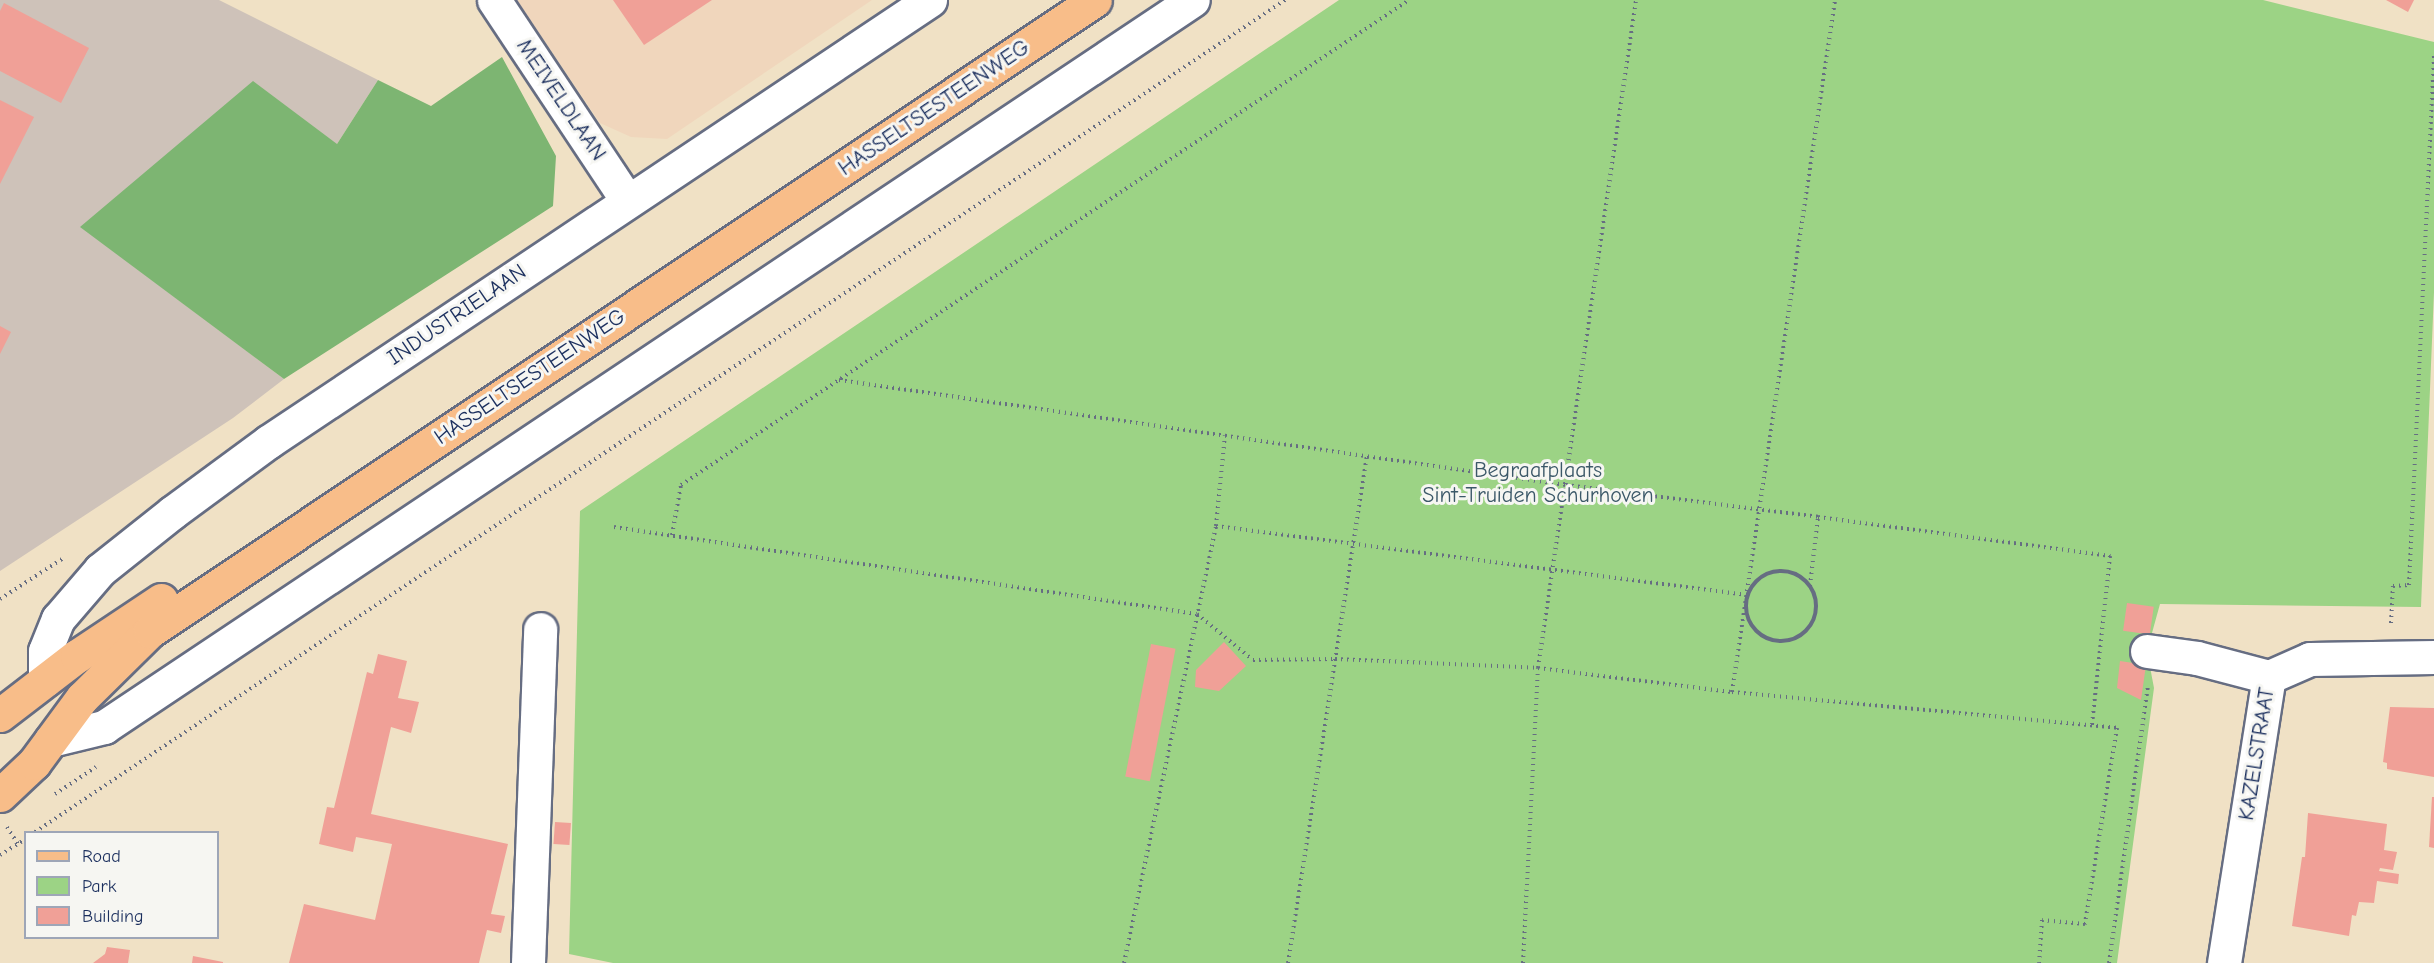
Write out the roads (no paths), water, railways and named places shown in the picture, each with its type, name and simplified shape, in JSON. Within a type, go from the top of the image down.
[{"type":"main road","name":"HASSELTSESTEENWEG","points":[[0,715],[45,680],[1058,0]]},
{"type":"main road","name":"HASSELTSESTEENWEG","points":[[0,795],[34,764],[82,698],[150,631],[1095,0]]},
{"type":"street","name":"MEIVELDLAAN","points":[[494,0],[627,200]]},
{"type":"street","name":"INDUSTRIELAAN","points":[[45,680],[45,651],[58,619],[100,570],[268,442],[627,200],[930,0]]},
{"type":"street","points":[[51,740],[104,727],[1193,0]]},
{"type":"street","points":[[528,963],[540,629]]},
{"type":"street","points":[[2150,652],[2197,658],[2269,677]]},
{"type":"street","name":"KAZELSTRAAT","points":[[2224,963],[2269,677],[2310,659],[2434,657]]},
{"type":"park label","name":"Begraafplaats Sint-Truiden Schurhoven","points":[[1538,482]]}]
